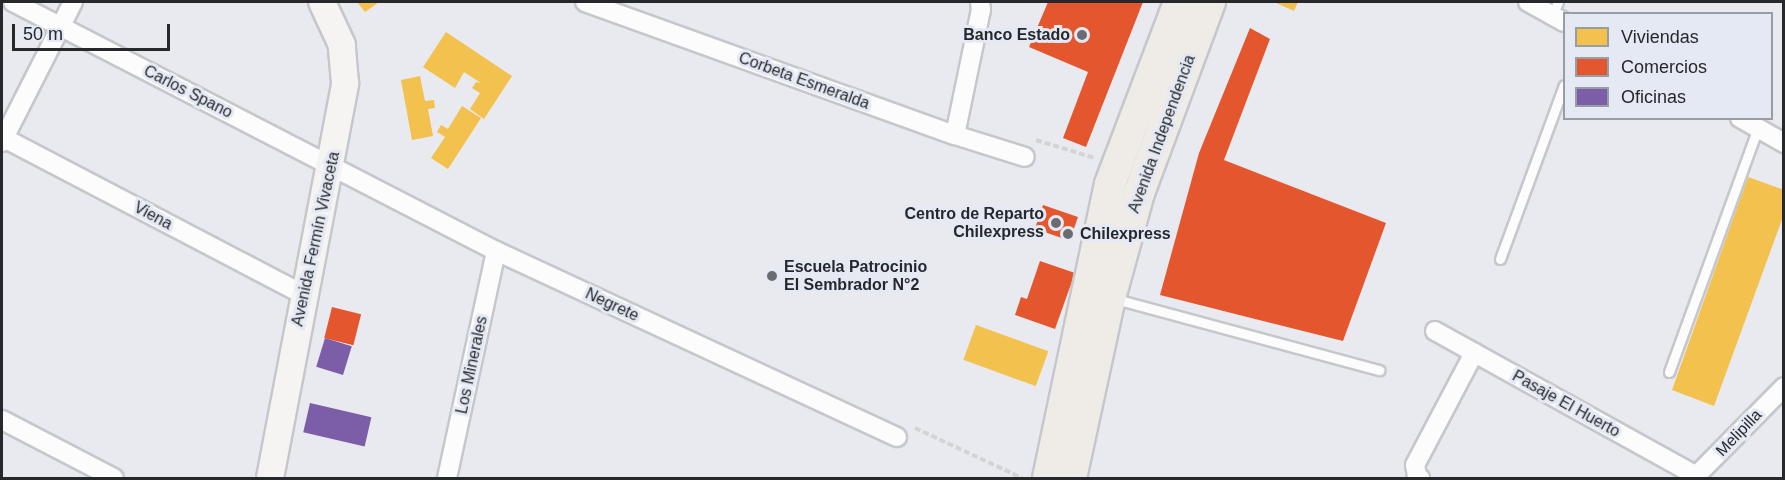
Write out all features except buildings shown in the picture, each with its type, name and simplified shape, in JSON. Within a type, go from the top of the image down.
[{"type":"main road","name":"Avenida Fermín Vivaceta","points":[[270,478],[303,295],[342,106],[344,65],[342,45],[322,2]]},
{"type":"main road","name":"Avenida Independencia","points":[[1048,478],[1110,184],[1179,2]]},
{"type":"main road","name":"Avenida Independencia","points":[[1071,478],[1110,298],[1146,173],[1210,2]]},
{"type":"street","name":"Carlos Spano","points":[[13,2],[331,166]]},
{"type":"street","points":[[2,139],[73,2]]},
{"type":"street","name":"Corbeta Esmeralda","points":[[585,2],[954,135],[1025,157]]},
{"type":"street","points":[[954,135],[981,10],[980,2]]},
{"type":"street","points":[[1528,2],[1558,13]]},
{"type":"street","points":[[1744,120],[1784,143]]},
{"type":"street","name":"Viena","points":[[2,139],[303,295]]},
{"type":"street","name":"Negrete","points":[[331,166],[496,251],[897,437]]},
{"type":"street","name":"Los Minerales","points":[[447,478],[496,251]]},
{"type":"street","name":"Pasaje El Huerto","points":[[1435,332],[1696,477]]},
{"type":"street","points":[[1418,477],[1415,465],[1474,353]]},
{"type":"street","name":"Melipilla","points":[[1696,477],[1784,387]]},
{"type":"street","points":[[2,420],[114,478]]},
{"type":"lane","points":[[1500,259],[1563,88]]},
{"type":"lane","points":[[1669,372],[1758,128]]},
{"type":"lane","points":[[1110,298],[1379,370]]},
{"type":"path","points":[[1025,157],[1030,139],[1117,164]]},
{"type":"path","points":[[897,437],[904,423],[1022,478]]},
{"type":"place","name":"Banco Estado","points":[[1082,35]]},
{"type":"place","name":"Centro de Reparto Chilexpress","points":[[1056,223]]},
{"type":"place","name":"Chilexpress","points":[[1068,234]]},
{"type":"place","name":"Escuela Patrocinio El Sembrador N°2","points":[[772,276]]}]
